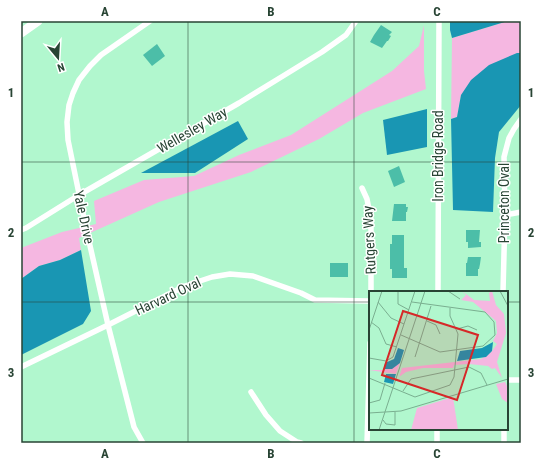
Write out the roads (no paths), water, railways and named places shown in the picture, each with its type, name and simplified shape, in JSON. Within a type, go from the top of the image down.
[{"type":"main road","points":[[21,33],[38,21]]},
{"type":"street","name":"Yale Drive","points":[[143,443],[134,427],[108,326],[79,195],[68,140],[67,122],[69,105],[73,93],[79,80],[90,66],[101,56],[150,21]]},
{"type":"street","name":"Wellesley Way","points":[[21,230],[239,103],[296,68],[346,35],[356,21]]},
{"type":"street","name":"Iron Bridge Road","points":[[438,291],[439,21]]},
{"type":"street","name":"Princeton Oval","points":[[503,291],[504,157],[509,138],[521,119]]},
{"type":"street","name":"Rutgers Way","points":[[362,188],[367,199],[371,220],[371,291]]},
{"type":"street","points":[[504,215],[521,212]]},
{"type":"street","name":"Harvard Oval","points":[[21,367],[108,326],[185,286],[212,277],[230,274],[253,276],[301,293],[315,300],[369,301]]},
{"type":"street","points":[[367,443],[369,376]]},
{"type":"street","points":[[508,380],[521,380]]},
{"type":"street","points":[[251,392],[266,415],[280,431],[300,443]]},
{"type":"street","points":[[437,430],[437,443]]},
{"type":"street","points":[[504,430],[504,443]]},
{"type":"water","points":[[450,21],[508,21],[452,38]]},
{"type":"water","points":[[517,53],[521,53],[521,105],[499,132],[495,158],[493,212],[453,210],[451,119],[457,117],[461,95],[471,80],[489,65]]},
{"type":"water","points":[[427,109],[427,147],[387,155],[383,120]]},
{"type":"water","points":[[238,121],[248,139],[195,173],[141,173]]},
{"type":"water","points":[[81,250],[91,311],[83,324],[21,355],[21,279],[39,266],[60,260]]}]
